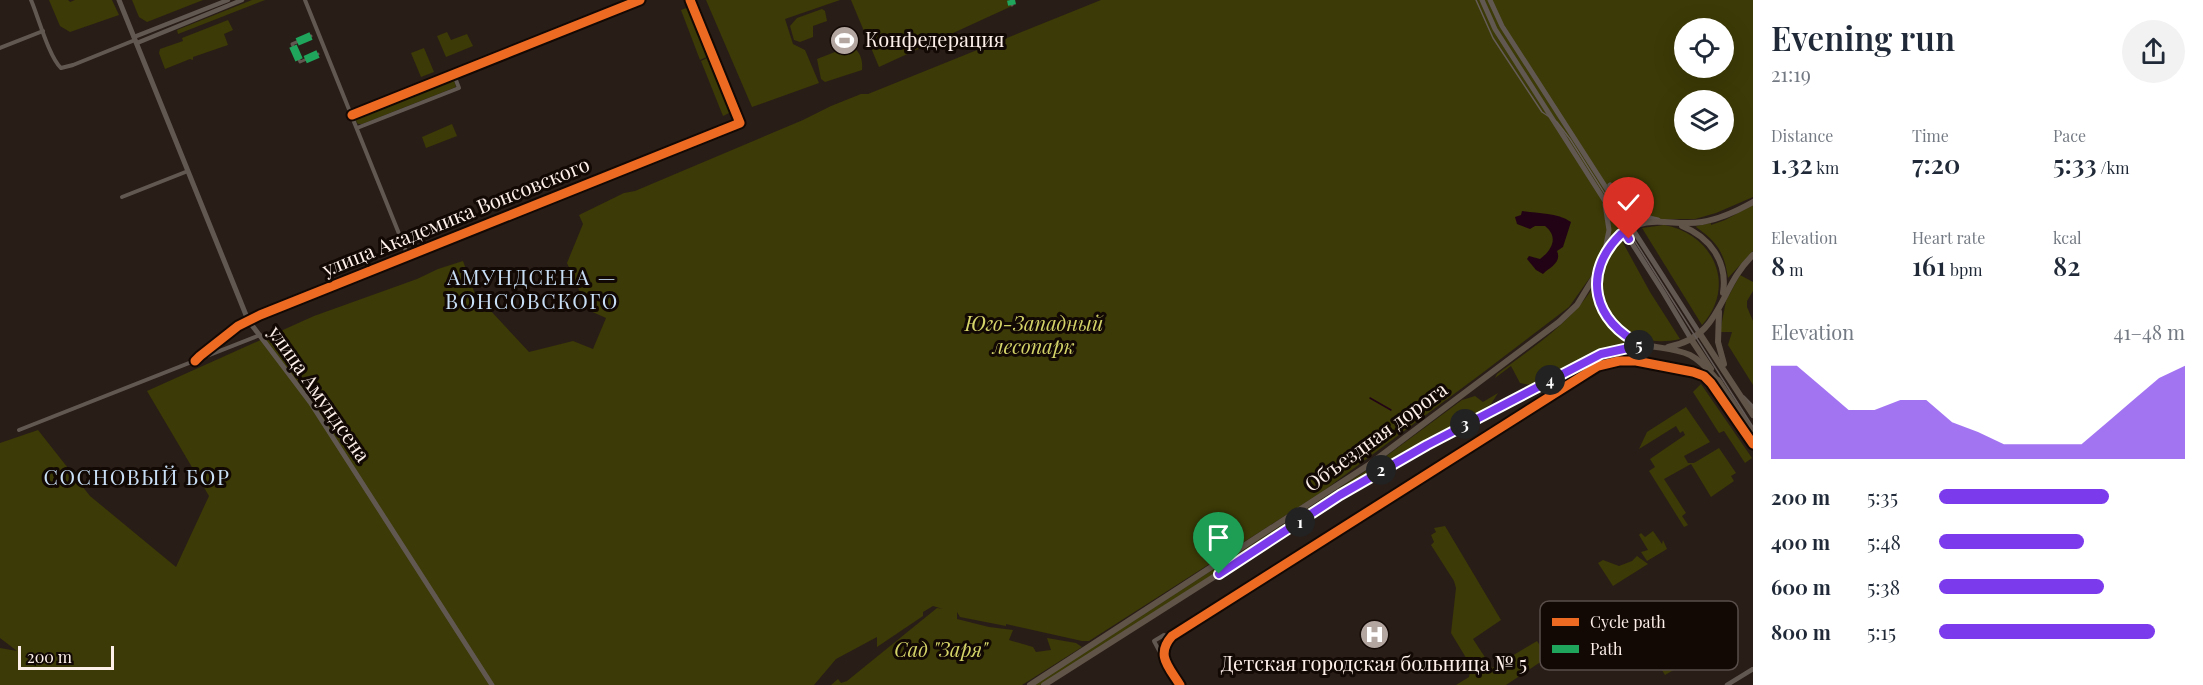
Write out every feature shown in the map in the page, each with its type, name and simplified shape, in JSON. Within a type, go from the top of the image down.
[{"type":"main road","name":"улица Амундсена","points":[[119,0],[248,320],[310,402],[492,685]]},
{"type":"main road","points":[[1482,0],[1495,28],[1753,433]]},
{"type":"main road","points":[[1490,0],[1502,27],[1753,415]]},
{"type":"main road","points":[[1576,140],[1626,206],[1645,217],[1668,223]]},
{"type":"main road","points":[[1599,192],[1606,208],[1609,225],[1608,240],[1599,268],[1597,290],[1605,316],[1623,335],[1642,345],[1693,357],[1720,383]]},
{"type":"main road","points":[[1603,256],[1611,245],[1633,227],[1646,223],[1676,224],[1712,220],[1753,202]]},
{"type":"main road","points":[[1676,224],[1701,236],[1714,249],[1724,276],[1718,342],[1729,378]]},
{"type":"main road","points":[[1661,348],[1678,345],[1691,339],[1714,319],[1739,271],[1753,255]]},
{"type":"main road","name":"Объездная дорога","points":[[1030,685],[1371,464],[1559,322],[1577,305],[1599,268]]},
{"type":"main road","name":"Объездная дорога","points":[[1044,685],[1377,472],[1601,354],[1642,345]]},
{"type":"street","points":[[31,0],[58,66],[61,68],[242,0]]},
{"type":"street","points":[[136,40],[228,0]]},
{"type":"street","points":[[305,0],[408,256]]},
{"type":"street","points":[[352,115],[640,0]]},
{"type":"street","points":[[690,0],[740,123]]},
{"type":"street","points":[[1011,0],[1012,5]]},
{"type":"street","points":[[0,48],[43,31]]},
{"type":"street","points":[[311,36],[292,44],[300,62],[318,54]]},
{"type":"street","points":[[357,128],[459,87],[454,75]]},
{"type":"street","name":"улица Академика Вонсовского","points":[[195,361],[248,320],[740,123]]},
{"type":"street","points":[[122,197],[188,171]]},
{"type":"street","name":"улица Академика Вонсовского","points":[[19,430],[260,335]]},
{"type":"street","points":[[1164,659],[1166,645],[1170,639],[1598,366],[1619,361],[1636,361],[1704,376],[1753,444]]},
{"type":"street","points":[[1737,391],[1753,407]]},
{"type":"street","points":[[1170,639],[1164,635],[1154,641],[1180,685]]},
{"type":"street","points":[[1727,685],[1753,669]]},
{"type":"green space","points":[[49,0],[68,0],[70,2],[112,0],[119,15],[70,32],[60,26]]},
{"type":"green space","points":[[132,0],[203,0],[147,22],[139,17]]},
{"type":"green space","points":[[252,0],[265,0],[178,34],[177,30]]},
{"type":"green space","points":[[706,0],[840,0],[785,19],[793,44],[805,50],[819,83],[752,107]]},
{"type":"green space","points":[[851,0],[1009,0],[1012,6],[879,67]]},
{"type":"green space","name":"Юго-Западный лесопарк","points":[[1101,0],[1753,0],[1753,197],[1716,213],[1695,219],[1645,219],[1618,232],[1603,246],[1591,276],[1569,307],[1322,492],[1089,641],[960,617],[957,612],[957,619],[1013,630],[1009,640],[1033,647],[1036,652],[1051,650],[1047,638],[1076,643],[1082,647],[1022,685],[831,685],[838,679],[841,683],[847,681],[937,608],[943,609],[933,606],[923,612],[923,616],[877,647],[877,637],[836,659],[814,685],[0,685],[0,648],[17,651],[0,638],[0,443],[38,430],[90,496],[176,567],[209,496],[147,391],[314,316],[463,261],[475,294],[529,352],[573,341],[593,349],[606,318],[588,310],[567,263],[583,224],[579,215],[624,193],[635,191],[861,94],[868,94]]},
{"type":"green space","points":[[698,3],[731,85],[729,86],[723,78],[694,4]]},
{"type":"green space","points":[[689,7],[709,56],[700,60],[681,10]]},
{"type":"green space","points":[[822,9],[825,11],[827,21],[813,26],[813,37],[800,42],[794,40],[790,26],[797,18]]},
{"type":"green space","points":[[228,20],[233,30],[224,34],[228,45],[165,69],[159,53],[160,49]]},
{"type":"green space","points":[[447,32],[451,40],[467,34],[473,46],[446,57],[437,36]]},
{"type":"green space","points":[[424,48],[434,72],[421,77],[411,53]]},
{"type":"green space","points":[[855,49],[861,58],[862,70],[825,82],[821,79],[817,59],[840,50],[843,54]]},
{"type":"green space","points":[[710,59],[731,112],[723,116],[701,61]]},
{"type":"green space","points":[[453,77],[456,87],[362,124],[356,121],[359,114]]},
{"type":"green space","points":[[452,124],[457,136],[426,148],[422,137]]},
{"type":"green space","points":[[1753,205],[1753,251],[1728,278],[1719,249],[1696,227],[1725,220]]},
{"type":"green space","points":[[1664,225],[1681,230],[1696,239],[1707,250],[1715,264],[1719,279],[1718,294],[1712,310],[1702,325],[1642,228]]},
{"type":"green space","points":[[1622,241],[1650,292],[1680,339],[1656,341],[1640,338],[1625,331],[1613,319],[1603,295],[1603,276],[1609,257]]},
{"type":"green space","points":[[1740,275],[1753,282],[1753,291],[1747,301],[1747,307],[1753,321],[1753,385],[1728,345],[1732,332],[1720,332],[1726,301]]},
{"type":"green space","points":[[1592,289],[1604,320],[1628,344],[1597,351],[1530,385],[1520,383],[1511,366],[1495,378],[1497,374],[1561,325]]},
{"type":"green space","points":[[1701,384],[1752,458],[1745,463],[1724,431],[1719,433],[1693,392]]},
{"type":"green space","points":[[1498,393],[1487,407],[1378,466],[1377,463],[1462,400],[1475,396],[1483,402]]},
{"type":"green space","points":[[1686,407],[1710,442],[1684,456],[1688,463],[1694,463],[1719,448],[1736,473],[1731,476],[1734,481],[1711,497],[1691,464],[1664,479],[1686,513],[1682,516],[1688,525],[1684,527],[1649,471],[1655,467],[1650,459],[1685,435],[1683,431],[1680,433],[1676,426],[1639,449],[1647,432]]},
{"type":"green space","points":[[1375,465],[1378,469],[1040,685],[1034,685]]},
{"type":"green space","points":[[1445,526],[1501,620],[1473,639],[1492,668],[1537,641],[1540,645],[1540,662],[1506,685],[1456,685],[1469,677],[1471,666],[1451,633],[1456,588],[1431,545],[1434,542],[1431,535],[1436,532],[1434,528]]},
{"type":"green space","points":[[1653,531],[1662,544],[1663,540],[1667,549],[1647,561],[1641,552],[1648,550],[1639,535],[1641,533],[1645,537]]},
{"type":"green space","points":[[1637,556],[1648,564],[1613,586],[1598,563],[1603,560],[1619,566],[1632,561]]},
{"type":"green space","points":[[1662,670],[1674,670],[1665,675]]},
{"type":"shaded area","points":[[1522,211],[1553,215],[1571,222],[1563,247],[1557,251],[1557,262],[1543,274],[1536,270],[1527,259],[1529,256],[1540,259],[1551,248],[1552,235],[1545,226],[1535,226],[1530,229],[1517,224],[1515,217],[1521,215]]},
{"type":"waterway","points":[[1370,398],[1391,410]]},
{"type":"tram line","points":[[1476,0],[1493,38],[1542,112],[1557,122],[1570,139],[1753,427]]},
{"type":"marked path","points":[[1011,0],[1012,5]]},
{"type":"marked path","points":[[311,36],[292,44],[300,62],[318,54]]},
{"type":"cycle path","points":[[352,115],[640,0]]},
{"type":"cycle path","points":[[195,361],[238,326],[260,315],[740,123],[690,0]]},
{"type":"cycle path","points":[[1180,685],[1168,667],[1164,655],[1167,643],[1172,636],[1598,366],[1619,361],[1636,361],[1704,376],[1753,444]]},
{"type":"place","name":"Конфедерация","points":[[844,40]]},
{"type":"place","name":"Детская городская больница № 5","points":[[1374,634]]},
{"type":"district","name":"АМУНДСЕНА — ВОНСОВСКОГО","points":[[532,290]]},
{"type":"district","name":"СОСНОВЫЙ БОР","points":[[137,478]]},
{"type":"route","points":[[1219,574],[1377,472],[1491,410],[1601,354],[1642,345],[1629,339],[1613,326],[1605,316],[1597,290],[1599,268],[1603,256],[1621,234],[1625,232],[1629,239]]},
{"type":"park label","name":"Сад \"Заря\"","points":[[941,650]]}]
